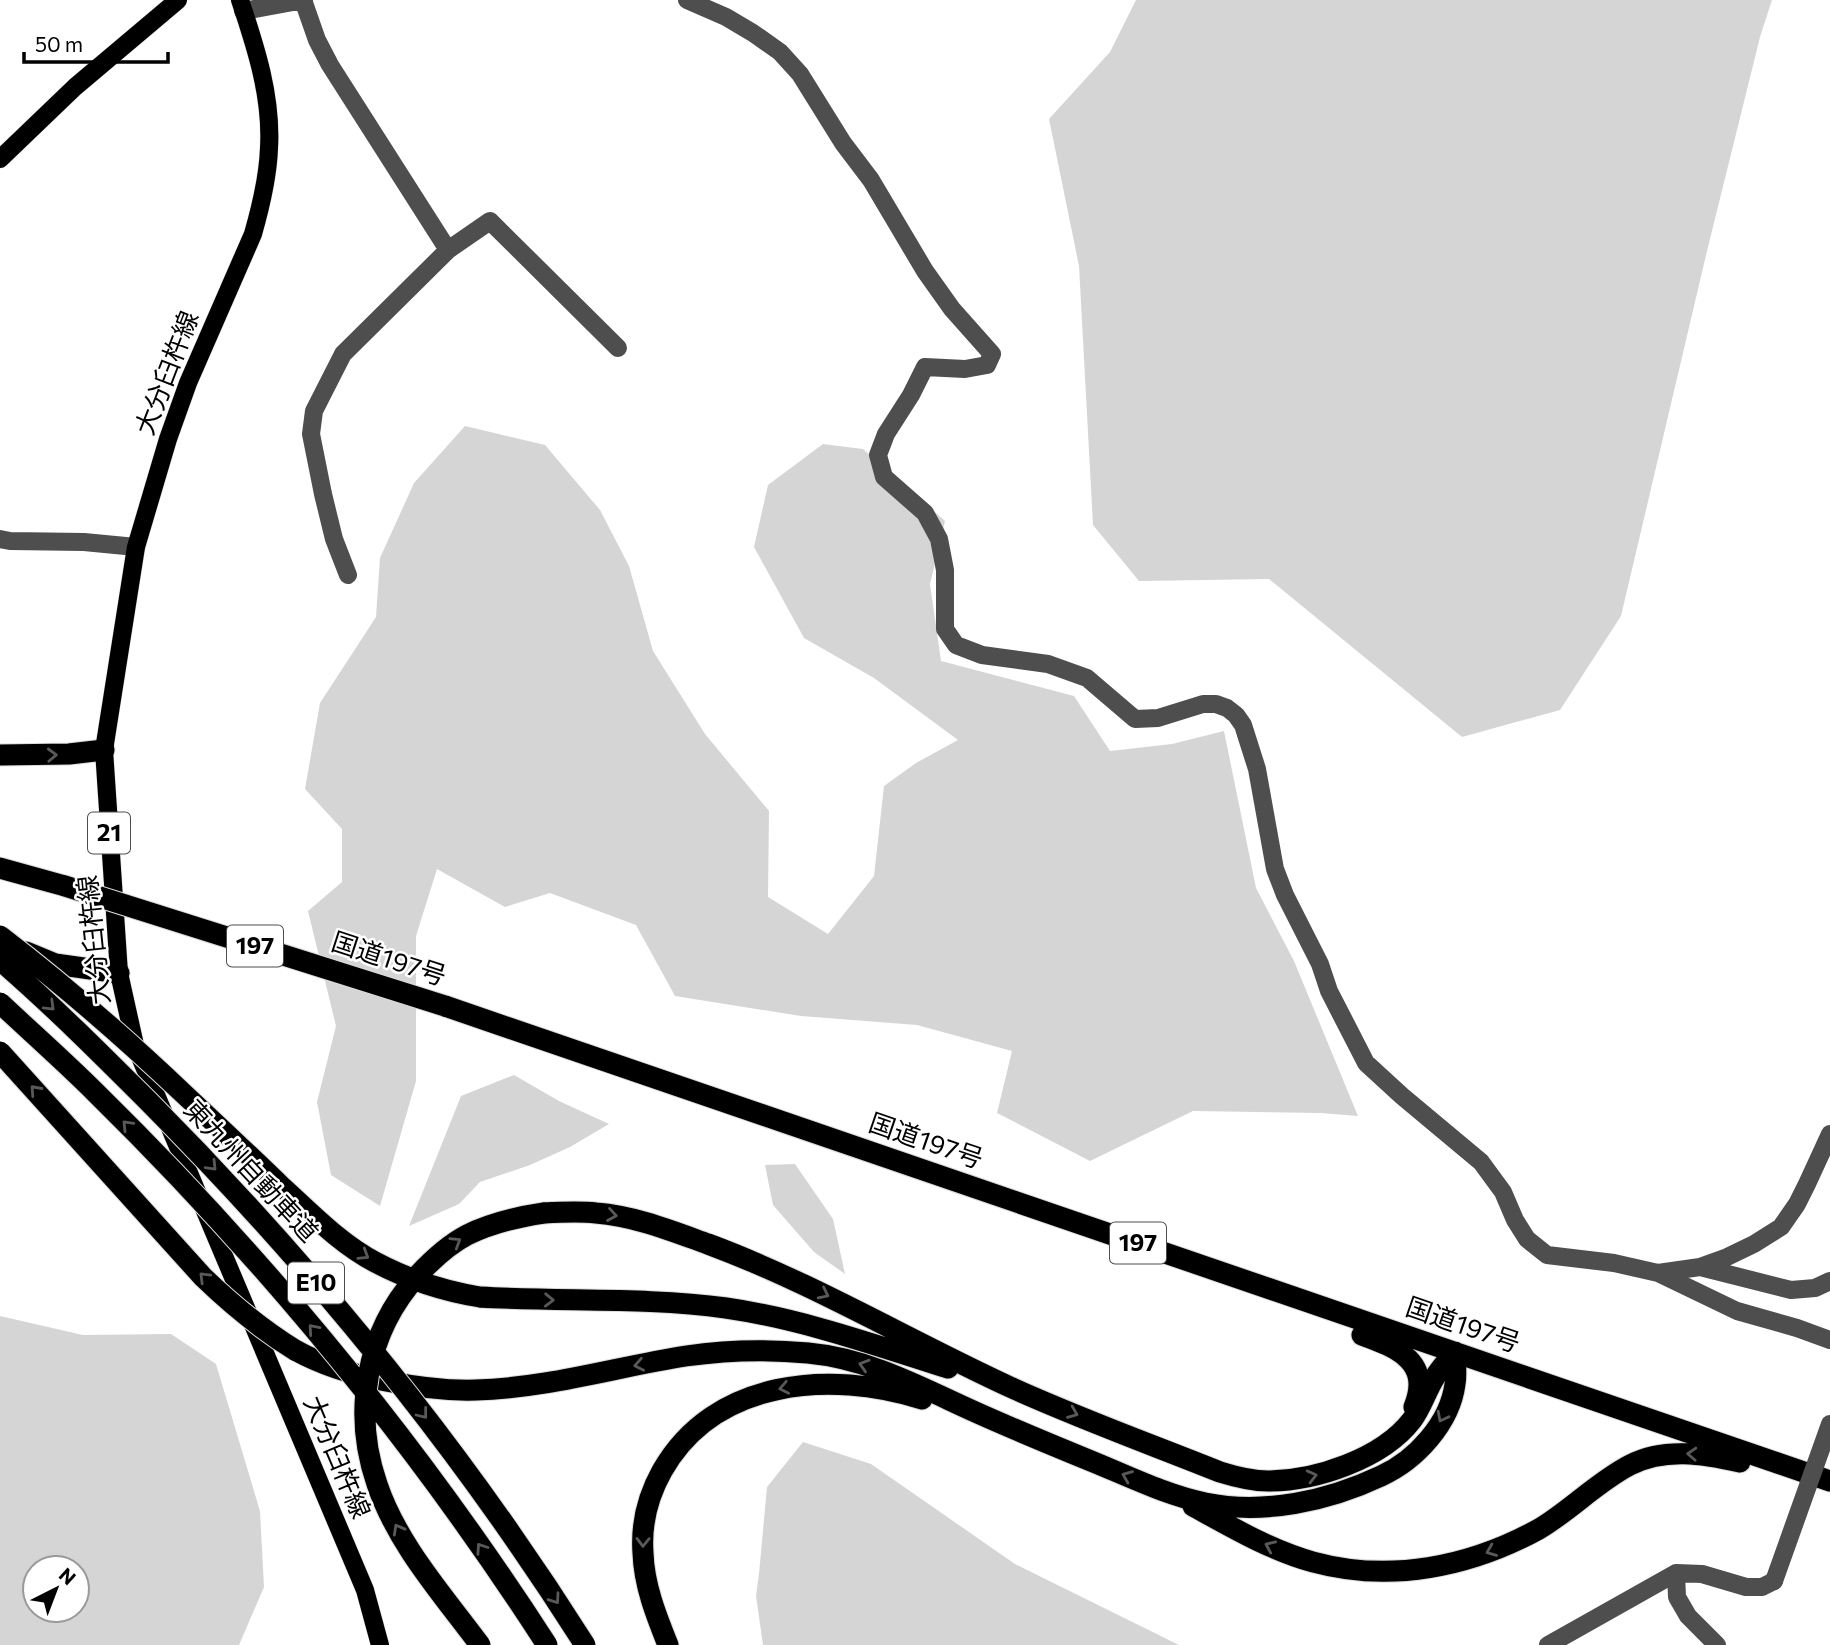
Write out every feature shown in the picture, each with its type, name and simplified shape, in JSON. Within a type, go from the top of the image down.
[{"type":"highway","points":[[0,755],[69,754],[104,750]]},
{"type":"highway","name":"国道197号","points":[[0,868],[445,1006],[1830,1483]]},
{"type":"highway","points":[[0,938],[55,964],[118,973]]},
{"type":"highway","points":[[0,938],[45,971],[98,1017],[323,1225],[373,1261],[398,1274],[454,1293],[480,1297],[649,1301],[728,1309],[807,1326],[1010,1387]]},
{"type":"highway","name":"東九州自動車道","points":[[0,960],[118,1071],[215,1169],[338,1309],[446,1444],[524,1553],[585,1645]]},
{"type":"highway","name":"E10","points":[[0,1003],[96,1093],[193,1192],[344,1365],[462,1520],[547,1645]]},
{"type":"highway","points":[[0,1052],[170,1242],[246,1316],[295,1350],[333,1368],[358,1376],[413,1386],[475,1390],[542,1384],[718,1352],[750,1350],[841,1357],[909,1381],[994,1421],[1166,1492],[1247,1536],[1303,1559],[1342,1568],[1373,1571],[1431,1568],[1488,1553],[1561,1515],[1615,1474],[1651,1457],[1672,1454],[1714,1456],[1830,1483]]},
{"type":"highway","points":[[480,1645],[405,1541],[388,1512],[369,1459],[364,1410],[365,1387],[384,1324],[409,1285],[427,1265],[466,1236],[515,1217],[544,1213],[598,1213],[626,1218],[725,1250],[781,1273],[1010,1387],[1220,1472],[1245,1479],[1265,1481],[1306,1478],[1328,1472],[1376,1450],[1412,1420],[1435,1377],[1455,1352]]},
{"type":"highway","points":[[1118,1237],[1237,1292],[1388,1344],[1402,1352],[1412,1362],[1417,1374],[1418,1389],[1415,1404],[1396,1436]]},
{"type":"highway","points":[[1166,1492],[1204,1503],[1260,1507],[1288,1504],[1340,1492],[1387,1474],[1421,1450],[1443,1417],[1455,1384],[1455,1352]]},
{"type":"highway","points":[[667,1645],[646,1580],[642,1552],[643,1527],[648,1503],[669,1458],[687,1437],[709,1418],[760,1394],[787,1387],[817,1384],[875,1387],[994,1421]]},
{"type":"main road","points":[[0,159],[75,87],[178,0]]},
{"type":"main road","name":"大分臼杵線","points":[[242,6],[261,66],[270,145],[264,191],[253,234],[200,352],[178,410],[136,547],[104,750],[118,973],[135,1045],[365,1590],[380,1645]]},
{"type":"street","points":[[242,6],[303,0],[317,40],[330,65],[447,250]]},
{"type":"street","points":[[687,0],[726,17],[753,33],[780,52],[800,74],[843,143],[871,180],[925,271],[952,309],[992,354],[987,365],[965,369],[925,367],[886,434],[878,456],[884,477],[925,513],[939,539],[945,570],[945,629],[956,645],[982,656],[1048,664],[1087,677],[1135,719],[1158,718],[1203,704],[1216,704],[1236,715],[1243,725],[1257,769],[1275,869],[1320,964],[1329,991],[1366,1063],[1481,1162],[1503,1192],[1527,1239],[1548,1255],[1658,1273],[1737,1311],[1830,1340]]},
{"type":"street","points":[[348,575],[334,540],[323,494],[311,434],[314,411],[343,354],[447,250],[490,221],[618,348]]},
{"type":"street","points":[[0,539],[136,547]]},
{"type":"street","points":[[1658,1273],[1700,1267],[1725,1258],[1781,1227],[1802,1194],[1830,1134]]},
{"type":"street","points":[[1700,1267],[1791,1290],[1815,1288],[1830,1281]]},
{"type":"street","points":[[1548,1645],[1676,1573],[1702,1574],[1746,1587],[1762,1587],[1774,1581],[1830,1424]]},
{"type":"street","points":[[1676,1573],[1677,1597],[1689,1616],[1717,1645]]},
{"type":"shaded area","points":[[1136,0],[1772,0],[1760,37],[1707,251],[1621,616],[1560,710],[1462,737],[1269,579],[1139,581],[1093,525],[1079,266],[1049,119],[1110,52]]},
{"type":"shaded area","points":[[465,426],[545,445],[600,510],[629,566],[653,651],[705,734],[769,811],[768,897],[828,934],[874,876],[884,786],[916,763],[958,740],[874,678],[804,638],[754,547],[768,485],[823,444],[863,449],[945,521],[930,584],[941,661],[1074,696],[1110,751],[1172,744],[1224,731],[1256,888],[1294,961],[1358,1116],[1193,1111],[1090,1161],[997,1113],[1012,1051],[917,1025],[801,1016],[675,996],[636,925],[550,893],[505,907],[437,869],[416,936],[416,1081],[380,1206],[331,1175],[317,1102],[336,1026],[308,911],[342,882],[342,829],[305,789],[320,703],[376,617],[380,558],[414,483]]},
{"type":"shaded area","points":[[514,1075],[559,1101],[609,1124],[570,1147],[530,1165],[480,1182],[459,1204],[409,1226],[461,1096]]},
{"type":"shaded area","points":[[795,1164],[833,1219],[845,1274],[814,1252],[773,1205],[765,1165]]},
{"type":"shaded area","points":[[0,1316],[83,1335],[171,1334],[216,1364],[260,1511],[264,1587],[239,1645],[0,1645]]},
{"type":"shaded area","points":[[803,1442],[871,1464],[1015,1564],[1179,1645],[763,1645],[756,1596],[767,1487]]}]
